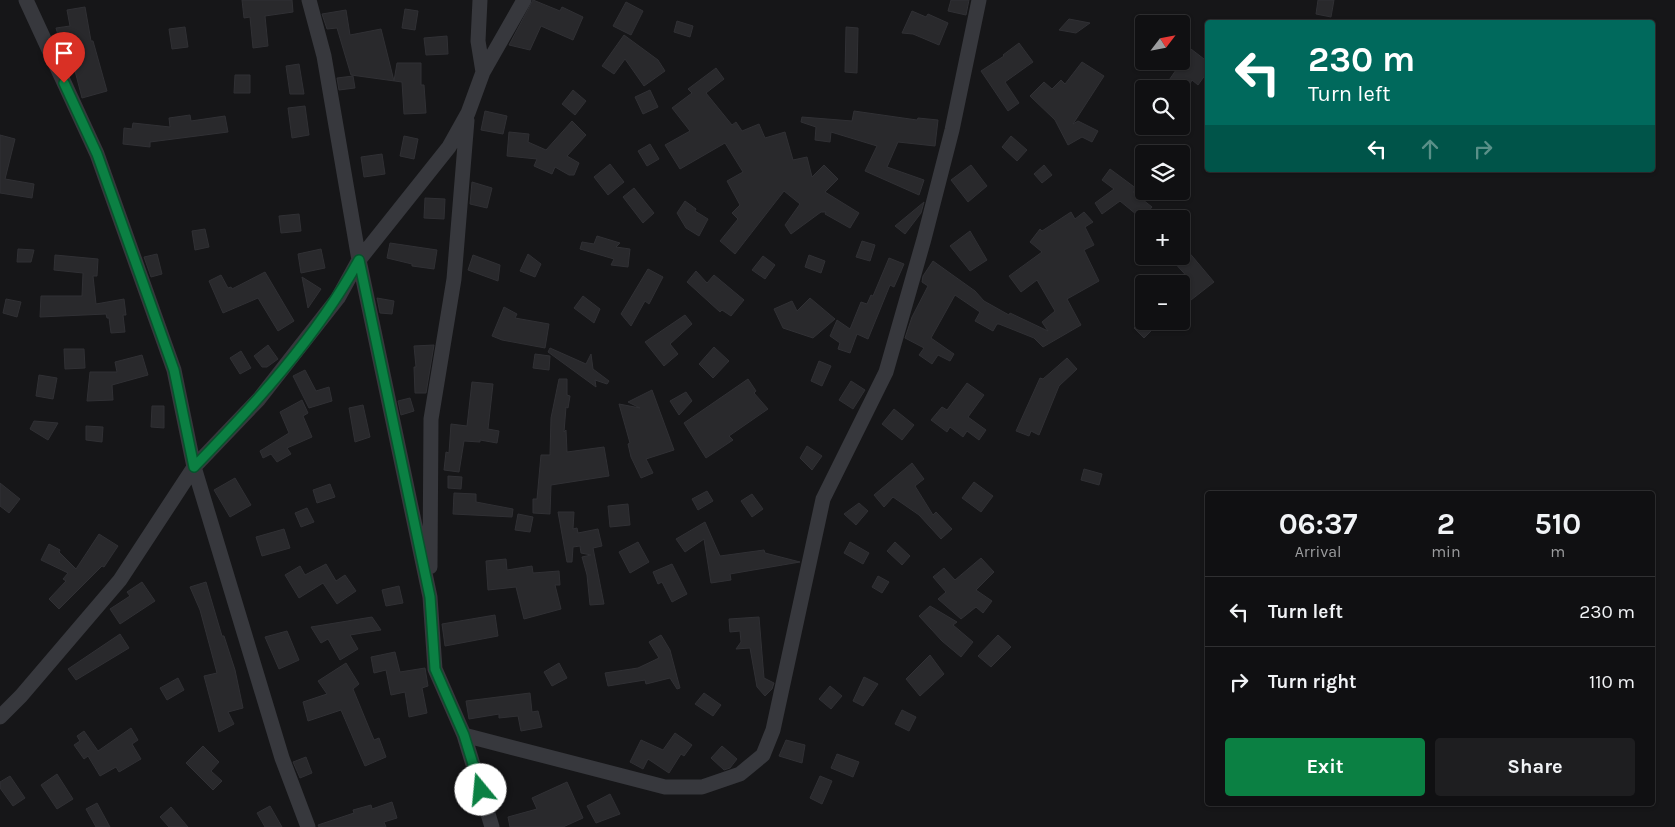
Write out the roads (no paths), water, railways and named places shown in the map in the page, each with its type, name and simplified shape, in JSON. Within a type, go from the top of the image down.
[{"type":"street","points":[[26,0],[97,154],[174,370],[194,467],[282,758],[308,827]]},
{"type":"street","points":[[309,0],[324,56],[359,260],[430,597]]},
{"type":"street","points":[[480,0],[478,41],[483,72]]},
{"type":"street","points":[[0,717],[21,696],[120,580],[194,467],[259,399],[338,298],[359,260],[449,147],[468,113],[483,72],[524,0]]},
{"type":"street","points":[[464,735],[665,787],[702,787],[740,774],[763,755],[773,730],[823,499],[886,372],[947,148],[979,0]]},
{"type":"street","points":[[468,113],[454,279],[432,418],[430,597],[435,669],[464,735],[492,827]]}]
